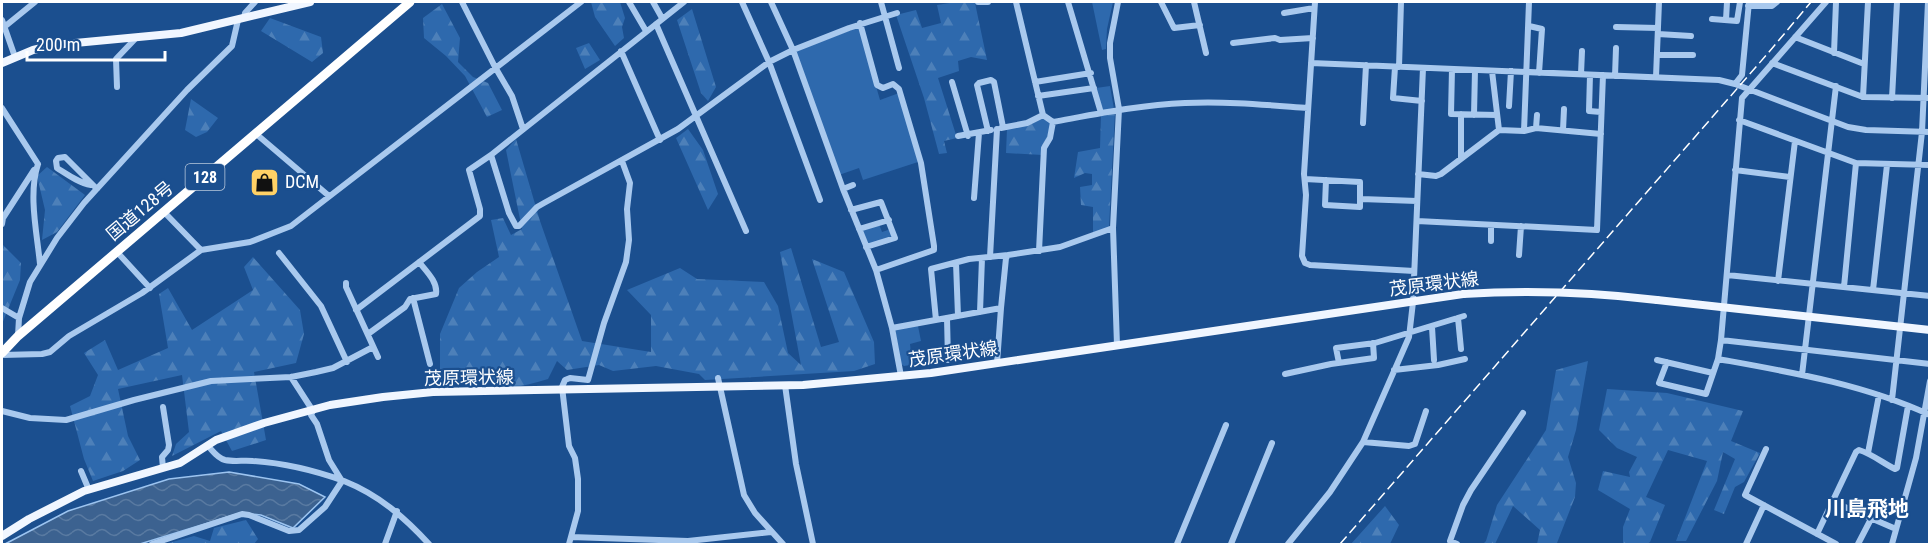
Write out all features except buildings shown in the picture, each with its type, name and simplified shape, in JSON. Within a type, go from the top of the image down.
[{"type":"highway","name":"国道128号","points":[[2,354],[18,336],[410,2]]},
{"type":"main road","points":[[2,63],[54,45],[181,33],[310,2]]},
{"type":"main road","name":"茂原環状線","points":[[2,536],[29,519],[89,490],[180,463],[216,440],[264,423],[330,405],[382,397],[433,392],[803,385],[901,376],[1462,294],[1552,291],[1596,293],[1929,330]]},
{"type":"street","points":[[3,28],[35,2]]},
{"type":"street","points":[[18,336],[20,318],[30,282],[57,238],[94,187],[232,46],[241,19],[255,2]]},
{"type":"street","points":[[462,2],[512,96],[523,129]]},
{"type":"street","points":[[2,354],[50,352],[65,338],[150,288],[201,250],[250,242],[291,226],[581,2]]},
{"type":"street","points":[[629,2],[646,31]]},
{"type":"street","points":[[653,2],[662,18]]},
{"type":"street","points":[[356,310],[480,216],[469,170],[684,2]]},
{"type":"street","points":[[742,2],[769,62],[820,201]]},
{"type":"street","points":[[771,2],[793,50],[843,189],[876,270],[892,328],[901,376]]},
{"type":"street","points":[[881,2],[899,68]]},
{"type":"street","points":[[978,2],[988,2]]},
{"type":"street","points":[[1016,2],[1043,115],[1053,122],[1119,109],[1210,103],[1308,108]]},
{"type":"street","points":[[1068,2],[1091,73],[1101,113]]},
{"type":"street","points":[[1117,345],[1113,228],[1119,109],[1110,58],[1110,43],[1118,2]]},
{"type":"street","points":[[1161,2],[1174,28],[1200,25]]},
{"type":"street","points":[[1194,2],[1206,53]]},
{"type":"street","points":[[1401,2],[1393,98],[1422,101]]},
{"type":"street","points":[[1524,131],[1529,2]]},
{"type":"street","points":[[1656,77],[1659,2]]},
{"type":"street","points":[[1726,20],[1728,2]]},
{"type":"street","points":[[1712,19],[1737,21],[1740,2]]},
{"type":"street","points":[[1735,84],[1742,75],[1748,4],[1774,6],[1777,2]]},
{"type":"street","points":[[1667,362],[1659,383],[1706,394],[1718,359],[1721,340],[1742,98],[1826,2]]},
{"type":"street","points":[[1834,53],[1836,2]]},
{"type":"street","points":[[1863,97],[1868,2]]},
{"type":"street","points":[[1892,98],[1897,2]]},
{"type":"street","points":[[1892,400],[1919,164],[1926,132],[1928,2]]},
{"type":"street","points":[[1284,13],[1315,5],[1302,256],[1305,263],[1320,266],[1414,271]]},
{"type":"street","points":[[491,155],[509,213],[516,226],[519,226],[537,207],[660,140],[697,116],[769,62],[860,23],[897,13]]},
{"type":"street","points":[[2,20],[15,57]]},
{"type":"street","points":[[860,23],[877,84],[883,88],[893,84],[899,89],[921,162],[934,246],[934,250],[876,270]]},
{"type":"street","points":[[656,24],[746,231]]},
{"type":"street","points":[[1529,26],[1542,28],[1539,73]]},
{"type":"street","points":[[1616,27],[1691,36]]},
{"type":"street","points":[[1795,37],[1864,64]]},
{"type":"street","points":[[1233,43],[1275,38],[1280,40],[1313,38]]},
{"type":"street","points":[[117,87],[116,59],[136,39]]},
{"type":"street","points":[[1615,76],[1616,48]]},
{"type":"street","points":[[621,51],[660,140]]},
{"type":"street","points":[[1581,74],[1582,51]]},
{"type":"street","points":[[1657,55],[1693,56]]},
{"type":"street","points":[[1311,63],[1719,80],[1856,129],[1926,132]]},
{"type":"street","points":[[1772,63],[1863,97],[1927,98]]},
{"type":"street","points":[[1363,123],[1366,65]]},
{"type":"street","points":[[1288,544],[1330,492],[1363,442],[1410,332],[1423,68]]},
{"type":"street","points":[[1452,69],[1451,114],[1497,115]]},
{"type":"street","points":[[1474,115],[1475,70]]},
{"type":"street","points":[[1492,71],[1499,130]]},
{"type":"street","points":[[1509,106],[1511,71]]},
{"type":"street","points":[[1035,82],[1091,73]]},
{"type":"street","points":[[1590,75],[1589,111],[1601,112]]},
{"type":"street","points":[[1417,220],[1597,230],[1603,75]]},
{"type":"street","points":[[988,131],[977,85],[979,82],[991,80],[994,82],[1000,128],[990,257]]},
{"type":"street","points":[[952,82],[968,136]]},
{"type":"street","points":[[1802,375],[1836,87]]},
{"type":"street","points":[[1038,96],[1094,88]]},
{"type":"street","points":[[2,108],[38,164]]},
{"type":"street","points":[[1563,129],[1564,109]]},
{"type":"street","points":[[1461,114],[1461,158]]},
{"type":"street","points":[[958,136],[968,136],[1028,123],[1043,115]]},
{"type":"street","points":[[1536,128],[1537,115]]},
{"type":"street","points":[[1739,120],[1856,163],[1929,165]]},
{"type":"street","points":[[1039,251],[1044,148],[1050,138],[1053,122]]},
{"type":"street","points":[[1418,174],[1436,176],[1499,130],[1563,129],[1600,134]]},
{"type":"street","points":[[255,133],[329,196]]},
{"type":"street","points":[[975,198],[979,133]]},
{"type":"street","points":[[1778,280],[1795,141]]},
{"type":"street","points":[[65,157],[94,187],[84,184],[57,168],[58,158],[65,157]]},
{"type":"street","points":[[569,544],[578,511],[578,479],[575,458],[569,446],[563,391],[565,380],[570,378],[588,380],[604,323],[626,262],[629,240],[627,209],[630,183],[622,160]]},
{"type":"street","points":[[1844,287],[1856,163]]},
{"type":"street","points":[[38,164],[34,176],[33,204],[40,264]]},
{"type":"street","points":[[2,224],[3,218],[38,164]]},
{"type":"street","points":[[1873,290],[1887,165]]},
{"type":"street","points":[[1735,171],[1791,177]]},
{"type":"street","points":[[1305,179],[1326,180],[1360,182],[1360,207],[1325,205],[1326,180]]},
{"type":"street","points":[[843,189],[853,185]]},
{"type":"street","points":[[1360,199],[1417,201]]},
{"type":"street","points":[[851,210],[882,202],[895,238],[866,247]]},
{"type":"street","points":[[164,212],[201,250]]},
{"type":"street","points":[[859,229],[889,220]]},
{"type":"street","points":[[1491,225],[1491,241]]},
{"type":"street","points":[[1519,255],[1521,226]]},
{"type":"street","points":[[936,320],[931,269],[982,258],[1039,251],[1082,241],[1113,228]]},
{"type":"street","points":[[117,252],[150,288]]},
{"type":"street","points":[[279,253],[321,306],[347,362]]},
{"type":"street","points":[[997,363],[1008,255]]},
{"type":"street","points":[[980,312],[982,258]]},
{"type":"street","points":[[368,334],[405,307],[410,299],[436,294],[434,282],[419,261]]},
{"type":"street","points":[[956,263],[958,316]]},
{"type":"street","points":[[1727,275],[1929,296]]},
{"type":"street","points":[[346,283],[378,357]]},
{"type":"street","points":[[413,298],[430,364]]},
{"type":"street","points":[[2,308],[20,318]]},
{"type":"street","points":[[892,328],[1001,308]]},
{"type":"street","points":[[1339,363],[1336,348],[1373,343],[1461,317],[1461,349]]},
{"type":"street","points":[[947,318],[948,360]]},
{"type":"street","points":[[1432,327],[1434,360]]},
{"type":"street","points":[[1721,340],[1929,364]]},
{"type":"street","points":[[1285,374],[1374,358],[1373,343]]},
{"type":"street","points":[[2,411],[30,418],[66,420],[211,381],[291,377],[333,368],[373,347]]},
{"type":"street","points":[[1394,370],[1465,359]]},
{"type":"street","points":[[1718,359],[1872,391],[1927,414]]},
{"type":"street","points":[[1657,360],[1713,373]]},
{"type":"street","points":[[291,377],[313,411],[311,415],[317,424],[326,452],[342,481]]},
{"type":"street","points":[[718,378],[744,495],[755,513],[783,544]]},
{"type":"street","points":[[1900,544],[1892,543],[1927,414],[1929,381]]},
{"type":"street","points":[[785,385],[796,464],[813,544]]},
{"type":"street","points":[[1868,453],[1879,395]]},
{"type":"street","points":[[1817,534],[1856,452],[1859,450],[1868,453],[1895,469],[1897,468],[1908,406]]},
{"type":"street","points":[[163,407],[169,445],[162,457],[163,468]]},
{"type":"street","points":[[1363,442],[1409,446],[1415,444],[1418,442],[1426,411]]},
{"type":"street","points":[[1457,544],[1448,543],[1471,489],[1523,413]]},
{"type":"street","points":[[1178,544],[1226,425]]},
{"type":"street","points":[[1231,544],[1272,443]]},
{"type":"street","points":[[208,446],[217,457],[225,460],[255,461],[294,467],[342,481],[365,491],[397,511],[429,544]]},
{"type":"street","points":[[1766,449],[1745,495],[1836,544]]},
{"type":"street","points":[[81,471],[89,490]]},
{"type":"street","points":[[152,544],[242,514],[295,532],[319,513],[342,481]]},
{"type":"street","points":[[1831,501],[1896,529]]},
{"type":"street","points":[[1746,544],[1764,505]]},
{"type":"street","points":[[385,544],[397,511]]},
{"type":"street","points":[[1858,544],[1871,519]]},
{"type":"street","points":[[571,537],[688,541],[771,532]]},
{"type":"green space","points":[[591,2],[620,2],[625,18],[622,27],[624,38],[615,46],[595,17]]},
{"type":"green space","points":[[956,2],[975,3],[987,60],[971,57],[958,61],[959,71],[938,78],[957,138],[944,141],[947,153],[939,154],[924,98],[896,15],[916,10],[922,28],[941,23],[937,5]]},
{"type":"green space","points":[[1092,2],[1113,2],[1107,29],[1106,49],[1102,50]]},
{"type":"green space","points":[[442,4],[460,38],[458,62],[473,77],[488,83],[502,110],[487,117],[465,76],[424,38],[423,18]]},
{"type":"green space","points":[[692,9],[716,87],[708,101],[701,93],[677,20]]},
{"type":"green space","points":[[270,18],[321,37],[323,53],[312,62],[261,31]]},
{"type":"green space","points":[[859,27],[880,100],[899,93],[918,162],[863,180],[859,168],[839,175],[796,51]]},
{"type":"green space","points":[[589,43],[600,60],[585,69],[576,48]]},
{"type":"green space","points":[[1110,86],[1114,109],[1102,112],[1096,88]]},
{"type":"green space","points":[[191,99],[218,118],[207,132],[196,137],[185,130]]},
{"type":"green space","points":[[1115,112],[1109,227],[1093,234],[1093,207],[1081,205],[1080,187],[1092,185],[1092,174],[1085,173],[1074,178],[1078,152],[1100,148],[1101,115]]},
{"type":"green space","points":[[1044,117],[1051,123],[1043,155],[1006,153],[1007,129],[1033,123]]},
{"type":"green space","points":[[688,129],[703,150],[718,194],[708,210],[676,138]]},
{"type":"green space","points":[[516,139],[540,221],[582,341],[651,352],[651,315],[627,290],[680,268],[697,279],[764,282],[778,306],[788,353],[801,365],[780,252],[791,248],[821,347],[839,342],[812,259],[844,272],[874,342],[875,364],[854,371],[705,380],[699,374],[656,366],[613,371],[599,365],[567,370],[557,361],[548,379],[521,386],[496,385],[480,375],[440,386],[440,334],[459,288],[499,257],[491,220],[503,218],[511,235],[522,229],[506,150]]},
{"type":"green space","points":[[47,167],[85,195],[57,232],[42,240],[45,210],[37,176]]},
{"type":"green space","points":[[879,224],[882,232],[891,229],[893,236],[869,245],[861,229]]},
{"type":"green space","points":[[3,245],[21,263],[20,280],[2,324],[2,249]]},
{"type":"green space","points":[[253,257],[300,310],[304,334],[296,363],[254,372],[266,440],[232,451],[221,431],[172,456],[176,444],[189,432],[182,375],[118,389],[128,436],[140,460],[123,471],[93,481],[84,459],[70,406],[90,396],[98,375],[84,353],[105,340],[118,370],[168,348],[159,294],[168,288],[192,330],[253,290],[244,267]]},
{"type":"green space","points":[[918,326],[921,341],[910,344],[911,353],[922,351],[924,363],[904,366],[901,364],[895,329]]},
{"type":"green space","points":[[1588,361],[1576,430],[1568,457],[1576,483],[1575,497],[1557,543],[1537,544],[1540,530],[1513,506],[1495,544],[1483,544],[1486,541],[1497,505],[1546,430],[1556,370]]},
{"type":"green space","points":[[1607,389],[1667,393],[1743,411],[1731,441],[1760,453],[1744,482],[1735,487],[1724,514],[1714,510],[1735,459],[1723,452],[1717,481],[1686,541],[1676,541],[1707,461],[1668,450],[1646,497],[1665,505],[1650,542],[1623,544],[1623,527],[1630,509],[1598,490],[1603,471],[1630,477],[1629,472],[1637,457],[1617,448],[1599,430]]},
{"type":"green space","points":[[1385,506],[1399,525],[1390,544],[1351,544]]},
{"type":"green space","points":[[246,520],[258,539],[254,544],[165,544],[194,536],[210,541],[214,528]]},
{"type":"water","points":[[229,472],[299,484],[325,497],[293,528],[261,515],[240,513],[140,544],[5,544],[68,511],[169,479]]},
{"type":"railway","points":[[1340,544],[1811,2]]},
{"type":"place","name":"DCM","points":[[264,182]]},
{"type":"district","name":"川島飛地","points":[[1867,509]]}]
